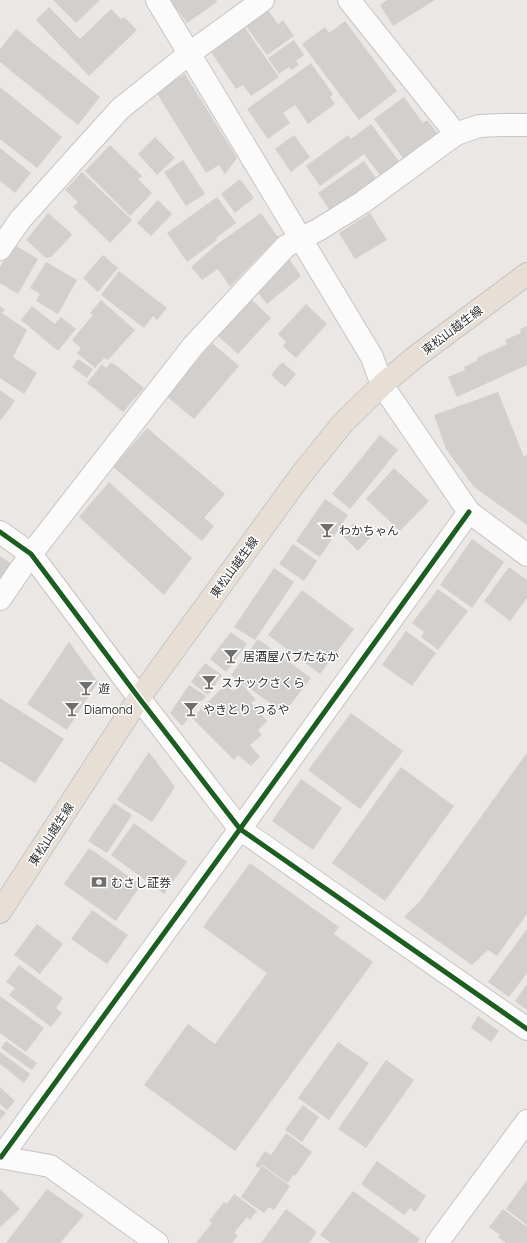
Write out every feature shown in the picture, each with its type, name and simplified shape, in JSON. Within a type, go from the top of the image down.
[{"type":"main road","name":"東松山越生線","points":[[0,912],[139,698],[301,475],[343,422],[382,385],[414,358],[527,274]]},
{"type":"street","points":[[157,0],[372,357],[382,385],[470,512],[527,554]]},
{"type":"street","points":[[0,248],[20,220],[120,109],[190,53],[263,0]]},
{"type":"street","points":[[349,0],[456,134]]},
{"type":"street","points":[[0,598],[31,554],[193,346],[286,246],[318,230],[363,202],[456,134],[479,126],[527,125]]},
{"type":"street","points":[[157,1243],[50,1166],[0,1157],[470,512]]},
{"type":"street","points":[[0,532],[31,554],[139,698],[240,828],[527,1029]]},
{"type":"street","points":[[437,1243],[527,1121]]},
{"type":"building","points":[[53,0],[100,0],[76,23]]},
{"type":"building","points":[[170,0],[216,0],[217,2],[187,23]]},
{"type":"building","points":[[387,0],[435,0],[393,26],[380,5]]},
{"type":"building","points":[[49,7],[80,39],[111,9],[121,19],[124,17],[137,30],[89,76],[36,20]]},
{"type":"building","points":[[268,10],[278,24],[283,20],[294,36],[267,55],[245,25]]},
{"type":"building","points":[[345,21],[397,91],[359,120],[302,44],[325,27],[329,33]]},
{"type":"building","points":[[245,28],[279,77],[251,96],[243,85],[236,89],[211,52]]},
{"type":"building","points":[[16,29],[100,97],[78,125],[0,62],[0,49]]},
{"type":"building","points":[[294,40],[304,55],[296,61],[299,65],[291,70],[289,67],[279,74],[268,58]]},
{"type":"building","points":[[311,63],[333,94],[330,97],[335,104],[308,124],[295,105],[283,113],[290,123],[268,139],[247,109]]},
{"type":"building","points":[[185,74],[237,158],[225,174],[219,165],[206,173],[156,92]]},
{"type":"building","points":[[0,87],[62,137],[37,168],[0,139]]},
{"type":"building","points":[[404,97],[423,123],[427,120],[440,137],[406,162],[374,119]]},
{"type":"building","points":[[371,124],[401,164],[382,178],[364,154],[320,186],[306,166],[348,135],[351,139]]},
{"type":"building","points":[[294,135],[310,157],[291,172],[275,149]]},
{"type":"building","points":[[155,137],[175,158],[157,175],[138,154]]},
{"type":"building","points":[[110,145],[142,176],[138,179],[152,193],[130,216],[85,171]]},
{"type":"building","points":[[0,148],[31,173],[15,193],[0,181]]},
{"type":"building","points":[[183,160],[205,194],[186,206],[164,172]]},
{"type":"building","points":[[364,161],[378,181],[332,213],[318,193]]},
{"type":"building","points":[[82,172],[132,220],[110,243],[73,207],[78,202],[65,190]]},
{"type":"building","points":[[240,179],[254,198],[235,213],[221,194]]},
{"type":"building","points":[[217,197],[236,223],[216,238],[217,240],[187,262],[167,233]]},
{"type":"building","points":[[158,200],[172,214],[151,236],[137,223]]},
{"type":"building","points":[[48,213],[72,235],[51,257],[46,258],[26,240]]},
{"type":"building","points":[[261,213],[278,237],[230,287],[218,269],[202,280],[191,267],[216,245]]},
{"type":"building","points":[[370,213],[387,240],[355,259],[339,233]]},
{"type":"building","points":[[13,244],[38,259],[18,294],[0,283],[0,267]]},
{"type":"building","points":[[103,255],[118,268],[98,292],[83,278]]},
{"type":"building","points":[[287,256],[301,276],[267,304],[256,290]]},
{"type":"building","points":[[46,262],[77,280],[58,314],[36,301],[40,294],[30,288]]},
{"type":"building","points":[[119,271],[167,308],[157,320],[153,316],[144,328],[101,295]]},
{"type":"building","points":[[251,299],[271,318],[238,354],[217,335]]},
{"type":"building","points":[[101,300],[135,330],[108,360],[104,358],[95,368],[77,353],[81,348],[72,340],[93,315],[90,313]]},
{"type":"building","points":[[306,304],[327,324],[296,358],[283,346],[286,342],[278,334]]},
{"type":"building","points":[[0,306],[5,310],[2,313],[27,330],[13,357],[37,373],[24,394],[0,378]]},
{"type":"building","points":[[32,306],[55,324],[61,317],[76,329],[58,351],[21,320]]},
{"type":"building","points":[[527,326],[527,365],[457,397],[448,377],[465,370],[464,367],[478,360],[477,358],[507,344],[505,340],[521,333],[520,329]]},
{"type":"building","points":[[212,343],[239,366],[194,419],[166,396]]},
{"type":"building","points":[[78,359],[93,369],[87,378],[72,367]]},
{"type":"building","points":[[111,362],[144,388],[123,412],[87,383],[102,364],[106,368]]},
{"type":"building","points":[[282,362],[296,374],[285,387],[271,375]]},
{"type":"building","points":[[0,390],[15,401],[0,421]]},
{"type":"building","points":[[498,392],[524,457],[527,455],[527,525],[474,487],[446,449],[434,415]]},
{"type":"building","points":[[147,428],[225,494],[204,518],[214,526],[202,541],[113,467]]},
{"type":"building","points":[[380,435],[398,450],[350,509],[332,494]]},
{"type":"building","points":[[394,468],[429,501],[400,531],[366,499]]},
{"type":"building","points":[[109,482],[192,558],[164,595],[79,517]]},
{"type":"building","points":[[325,499],[348,515],[320,557],[296,541]]},
{"type":"building","points":[[354,523],[370,538],[358,551],[342,535]]},
{"type":"building","points":[[472,539],[504,562],[472,608],[440,585]]},
{"type":"building","points":[[293,544],[317,561],[304,581],[279,564]]},
{"type":"building","points":[[0,556],[13,565],[0,585]]},
{"type":"building","points":[[509,567],[527,580],[527,598],[510,621],[484,601]]},
{"type":"building","points":[[274,568],[294,582],[255,640],[234,627]]},
{"type":"building","points":[[438,589],[468,611],[438,650],[421,637],[424,632],[412,623]]},
{"type":"building","points":[[302,590],[354,629],[320,674],[268,635]]},
{"type":"building","points":[[406,631],[436,653],[412,686],[382,665]]},
{"type":"building","points":[[231,632],[247,644],[226,672],[210,659]]},
{"type":"building","points":[[258,639],[311,678],[284,713],[231,675]]},
{"type":"building","points":[[69,642],[98,682],[67,730],[27,704]]},
{"type":"building","points":[[205,663],[222,675],[208,695],[191,682]]},
{"type":"building","points":[[226,684],[234,691],[242,684],[256,700],[251,703],[267,721],[258,730],[262,735],[250,745],[260,757],[251,766],[238,755],[234,760],[192,718]]},
{"type":"building","points":[[189,685],[206,696],[182,726],[170,713]]},
{"type":"building","points":[[0,698],[64,739],[35,783],[0,761]]},
{"type":"building","points":[[351,713],[403,751],[360,809],[308,770]]},
{"type":"building","points":[[149,752],[175,787],[152,822],[117,800]]},
{"type":"building","points":[[527,753],[527,914],[497,956],[488,950],[472,965],[404,917],[420,901]]},
{"type":"building","points":[[401,767],[454,806],[385,901],[332,863]]},
{"type":"building","points":[[301,779],[342,808],[313,850],[272,821]]},
{"type":"building","points":[[114,803],[132,815],[107,853],[88,841]]},
{"type":"building","points":[[134,823],[187,862],[164,894],[111,855]]},
{"type":"building","points":[[89,848],[141,885],[116,921],[64,884]]},
{"type":"building","points":[[250,863],[339,927],[334,934],[373,962],[235,1151],[144,1085],[188,1024],[215,1044],[267,973],[203,927]]},
{"type":"building","points":[[92,910],[128,935],[107,964],[71,939]]},
{"type":"building","points":[[37,924],[63,944],[40,974],[14,955]]},
{"type":"building","points":[[527,929],[527,973],[509,997],[488,982]]},
{"type":"building","points":[[19,965],[63,998],[56,1008],[62,1013],[51,1027],[9,995],[15,988],[6,982]]},
{"type":"building","points":[[527,984],[527,1010],[515,1001]]},
{"type":"building","points":[[0,996],[44,1028],[26,1052],[0,1033]]},
{"type":"building","points":[[478,1016],[499,1031],[491,1042],[471,1028]]},
{"type":"building","points":[[6,1041],[37,1063],[32,1070],[1,1048]]},
{"type":"building","points":[[338,1042],[369,1063],[329,1120],[298,1098]]},
{"type":"building","points":[[0,1052],[30,1074],[24,1083],[0,1064]]},
{"type":"building","points":[[386,1060],[414,1080],[366,1148],[338,1129]]},
{"type":"building","points":[[0,1087],[15,1101],[7,1110],[0,1104]]},
{"type":"building","points":[[303,1105],[319,1117],[302,1142],[285,1130]]},
{"type":"building","points":[[0,1109],[6,1113],[0,1120]]},
{"type":"building","points":[[286,1133],[312,1152],[295,1176],[294,1174],[288,1183],[262,1165],[259,1168],[255,1166],[265,1151],[271,1155]]},
{"type":"building","points":[[377,1161],[426,1196],[415,1212],[410,1208],[404,1215],[361,1184]]},
{"type":"building","points":[[262,1166],[290,1186],[274,1210],[269,1207],[264,1213],[241,1197]]},
{"type":"building","points":[[527,1180],[527,1225],[506,1209]]},
{"type":"building","points":[[0,1189],[20,1209],[0,1227]]},
{"type":"building","points":[[47,1189],[84,1215],[60,1243],[6,1243]]},
{"type":"building","points":[[353,1191],[420,1239],[417,1243],[331,1243],[320,1235]]},
{"type":"building","points":[[234,1194],[257,1211],[250,1220],[247,1217],[234,1233],[238,1235],[232,1243],[196,1243],[212,1223],[209,1221],[224,1202],[227,1204]]},
{"type":"building","points":[[286,1209],[317,1232],[309,1243],[261,1243]]},
{"type":"building","points":[[503,1209],[527,1227],[527,1243],[506,1243],[498,1237],[500,1235],[489,1227]]},
{"type":"cycle path","points":[[1,1157],[469,512]]},
{"type":"cycle path","points":[[0,532],[31,554],[240,829],[527,1029]]},
{"type":"place","name":"わかちゃん","points":[[327,530]]},
{"type":"place","name":"居酒屋パブたなか","points":[[231,656]]},
{"type":"place","name":"スナックさくら","points":[[209,682]]},
{"type":"place","name":"遊","points":[[86,688]]},
{"type":"place","name":"Diamond","points":[[72,709]]},
{"type":"place","name":"やきとり つるや","points":[[191,709]]},
{"type":"place","name":"むさし証券","points":[[99,882]]}]
